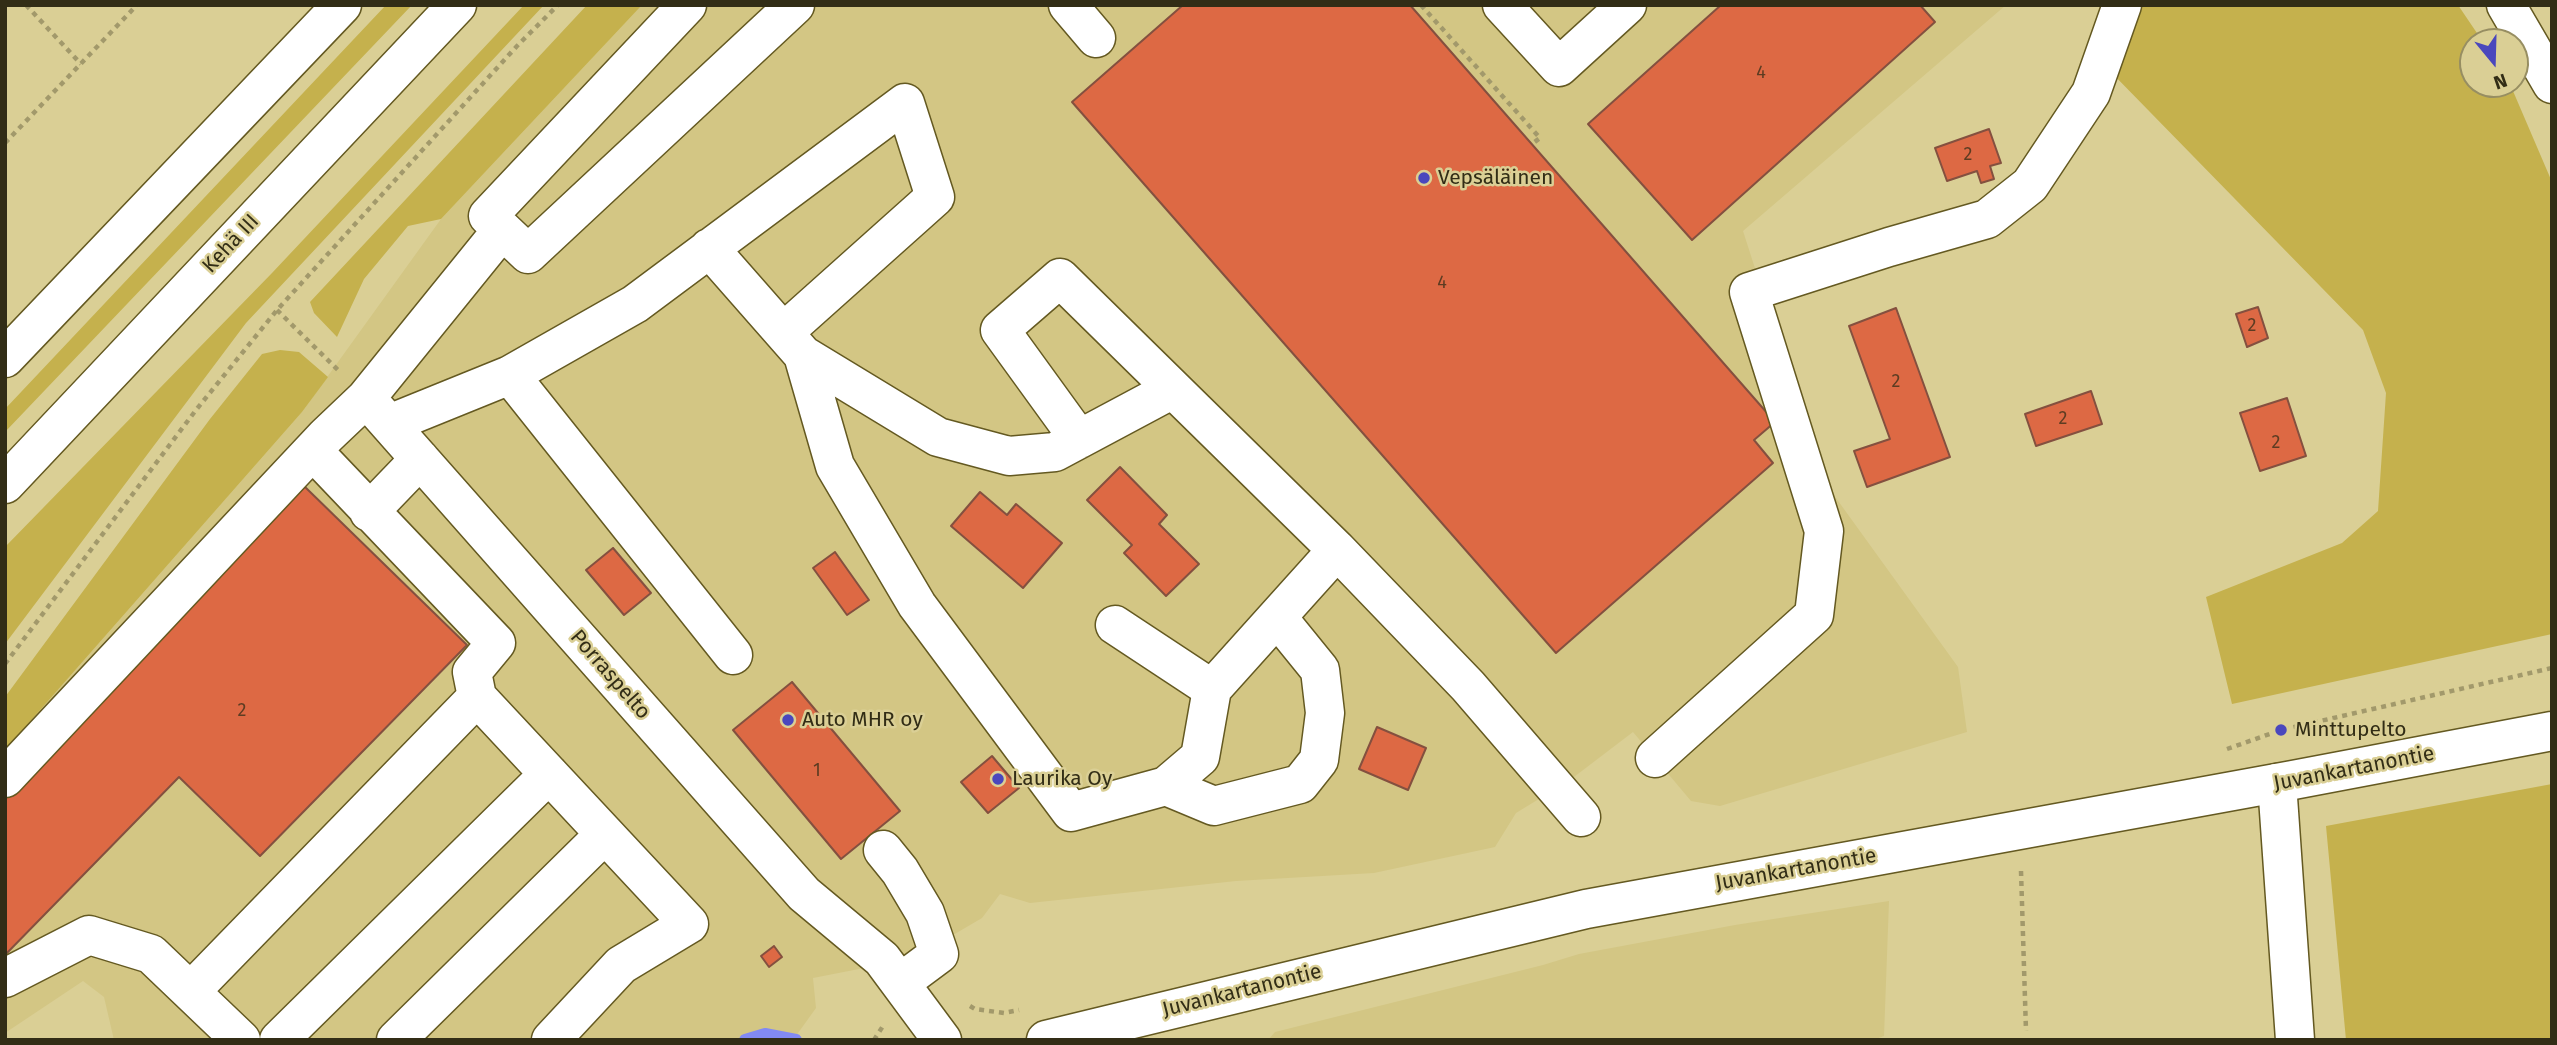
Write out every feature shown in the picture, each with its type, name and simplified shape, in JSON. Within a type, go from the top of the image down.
[{"type":"main road","points":[[5,358],[342,5]]},
{"type":"main road","name":"Kehä III","points":[[5,484],[457,5]]},
{"type":"main road","points":[[687,5],[488,216],[528,254],[794,5]]},
{"type":"main road","points":[[1068,5],[1096,38]]},
{"type":"main road","points":[[1502,5],[1559,67],[1627,5]]},
{"type":"main road","points":[[1655,758],[1814,615],[1824,531],[1749,292],[1987,219],[2030,186],[2091,93],[2122,5]]},
{"type":"main road","points":[[2506,5],[2552,83]]},
{"type":"main road","points":[[5,778],[313,451],[378,411],[510,375],[635,304],[905,103],[935,197],[793,343]]},
{"type":"main road","points":[[378,411],[502,230]]},
{"type":"main road","points":[[709,248],[793,343],[938,437],[1009,456],[1055,452],[1173,389]]},
{"type":"main road","points":[[1079,439],[1000,330],[1060,278],[1337,550],[1468,687],[1581,817]]},
{"type":"main road","points":[[793,343],[835,466],[917,605],[1071,812],[1166,786],[1200,757],[1212,689],[1337,550]]},
{"type":"main road","points":[[510,375],[733,655]]},
{"type":"main road","name":"Porraspelto","points":[[378,411],[804,894],[882,959],[942,1040]]},
{"type":"main road","points":[[313,451],[496,643],[472,672],[477,697],[689,924],[621,965],[551,1040]]},
{"type":"main road","points":[[369,512],[420,459]]},
{"type":"main road","points":[[1166,786],[1214,806],[1300,784],[1320,760],[1325,713],[1320,670],[1277,617]]},
{"type":"main road","points":[[1115,625],[1212,689]]},
{"type":"main road","points":[[191,990],[477,697]]},
{"type":"main road","name":"Juvankartanontie","points":[[1046,1040],[1586,909],[2552,731]]},
{"type":"main road","points":[[278,1040],[549,774]]},
{"type":"main road","points":[[2277,783],[2295,1040]]},
{"type":"main road","points":[[396,1040],[605,834]]},
{"type":"main road","points":[[883,849],[900,871],[925,913],[939,954],[900,983]]},
{"type":"main road","points":[[5,978],[89,935],[151,954],[241,1040]]},
{"type":"path","points":[[26,5],[81,64]]},
{"type":"path","points":[[5,143],[137,5]]},
{"type":"path","points":[[5,664],[276,310],[517,46],[558,5]]},
{"type":"path","points":[[1421,5],[1540,138],[1532,144]]},
{"type":"path","points":[[276,310],[378,411]]},
{"type":"path","points":[[2020,830],[2026,1031]]},
{"type":"shaded area","points":[[386,5],[412,5],[5,432],[5,409]]},
{"type":"shaded area","points":[[524,5],[544,5],[246,323],[5,644],[5,547],[272,273]]},
{"type":"shaded area","points":[[587,5],[642,5],[441,219],[408,226],[364,279],[337,337],[314,313],[310,302]]},
{"type":"shaded area","points":[[642,5],[2006,5],[1743,231],[1823,480],[1958,667],[1967,732],[1720,806],[1691,801],[1633,732],[1570,780],[1516,813],[1495,847],[1374,873],[1236,881],[1030,903],[1000,894],[982,918],[953,935],[920,946],[910,959],[813,978],[816,1008],[793,1040],[114,1040],[104,997],[83,981],[5,1033],[5,750],[302,412],[441,219]]},
{"type":"shaded area","points":[[2130,5],[2458,5],[2474,28],[2459,28],[2459,98],[2516,98],[2552,182],[2552,634],[2232,704],[2206,597],[2342,543],[2378,511],[2386,393],[2363,330],[2107,68]]},
{"type":"shaded area","points":[[280,350],[299,352],[328,377],[302,412],[5,750],[5,697],[210,419],[262,354]]},
{"type":"shaded area","points":[[2552,784],[2552,1040],[2346,1040],[2326,826]]},
{"type":"shaded area","points":[[1889,901],[1884,1036],[1873,1040],[1268,1040],[1275,1032],[1579,954],[1735,925]]},
{"type":"building","points":[[1183,5],[1410,5],[1775,422],[1754,440],[1773,463],[1556,653],[1072,102]]},
{"type":"building","points":[[1721,5],[1920,5],[1935,22],[1692,240],[1588,124]]},
{"type":"building","points":[[1989,129],[2001,163],[1990,166],[1994,179],[1981,183],[1977,171],[1947,181],[1935,148]]},
{"type":"building","points":[[2258,307],[2268,338],[2247,347],[2236,314]]},
{"type":"building","points":[[1896,308],[1950,457],[1867,487],[1854,451],[1890,439],[1849,326]]},
{"type":"building","points":[[2091,391],[2102,424],[2036,446],[2025,414]]},
{"type":"building","points":[[2287,398],[2306,456],[2260,471],[2240,413]]},
{"type":"building","points":[[1120,467],[1167,515],[1159,524],[1199,564],[1166,596],[1124,553],[1132,545],[1087,500]]},
{"type":"building","points":[[303,485],[467,645],[260,856],[179,777],[5,955],[5,789]]},
{"type":"building","points":[[980,492],[1007,515],[1016,504],[1062,543],[1023,588],[951,526]]},
{"type":"building","points":[[613,548],[651,593],[624,615],[586,570]]},
{"type":"building","points":[[835,552],[869,600],[847,615],[813,568]]},
{"type":"building","points":[[792,682],[900,811],[841,859],[733,730]]},
{"type":"building","points":[[1377,727],[1426,748],[1408,790],[1359,769]]},
{"type":"building","points":[[992,756],[1019,788],[988,813],[961,782]]},
{"type":"building","points":[[774,946],[782,957],[769,967],[761,956]]},
{"type":"waterway","points":[[745,1040],[765,1034],[796,1040]]},
{"type":"place","name":"Vepsäläinen","points":[[1424,178]]},
{"type":"place","name":"Auto MHR oy","points":[[788,720]]},
{"type":"place","name":"Minttupelto","points":[[2281,730]]},
{"type":"place","name":"Laurika Oy","points":[[998,779]]}]
